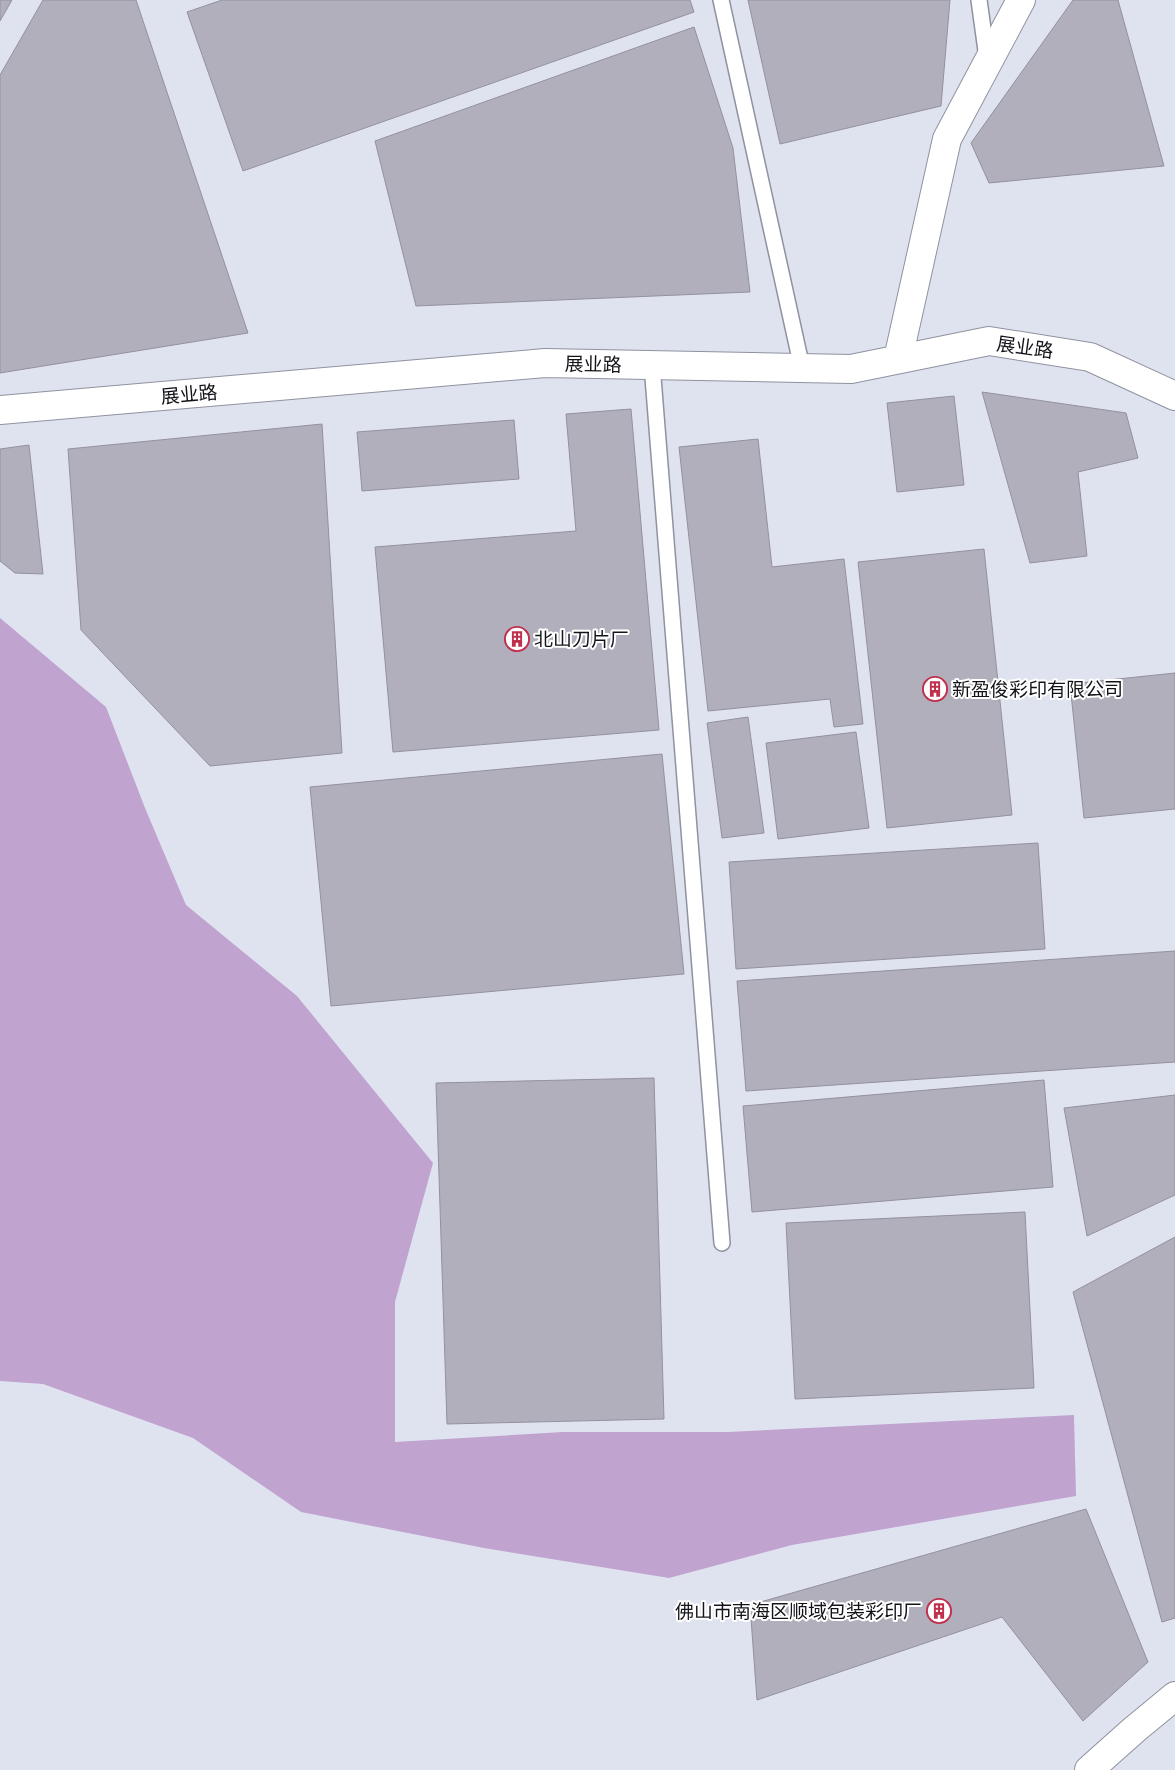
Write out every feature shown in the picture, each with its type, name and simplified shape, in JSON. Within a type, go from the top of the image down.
[{"type":"street","points":[[898,359],[947,139],[1021,0]]},
{"type":"street","name":"展业路","points":[[0,410],[545,363],[851,369],[989,341],[1090,357],[1175,396]]},
{"type":"street","points":[[1089,1770],[1135,1728],[1175,1696]]},
{"type":"lane","points":[[721,0],[802,368]]},
{"type":"lane","points":[[979,0],[988,63]]},
{"type":"lane","points":[[652,365],[722,1243]]},
{"type":"shaded area","points":[[0,618],[106,707],[145,808],[186,905],[297,996],[433,1163],[395,1302],[395,1442],[563,1432],[728,1432],[1074,1415],[1076,1496],[792,1545],[669,1578],[484,1548],[301,1512],[193,1438],[43,1384],[0,1381]]},
{"type":"building","points":[[0,0],[12,0],[0,21]]},
{"type":"building","points":[[43,0],[136,0],[248,333],[0,373],[0,75]]},
{"type":"building","points":[[222,0],[690,0],[694,12],[243,171],[187,12]]},
{"type":"building","points":[[748,0],[950,0],[941,106],[780,144]]},
{"type":"building","points":[[1073,0],[1118,0],[1164,166],[989,183],[971,143]]},
{"type":"building","points":[[694,27],[733,148],[750,292],[416,306],[375,141]]},
{"type":"building","points":[[982,392],[1126,413],[1138,458],[1078,472],[1087,556],[1030,563]]},
{"type":"building","points":[[954,396],[964,485],[897,492],[887,403]]},
{"type":"building","name":"北山刀片厂","points":[[631,409],[659,730],[393,752],[375,547],[576,531],[566,414]]},
{"type":"building","points":[[514,420],[519,479],[362,491],[357,432]]},
{"type":"building","points":[[322,424],[342,753],[210,766],[81,630],[68,449]]},
{"type":"building","points":[[758,439],[772,567],[844,559],[863,724],[834,727],[830,699],[708,711],[679,447]]},
{"type":"building","points":[[29,445],[43,574],[15,573],[0,561],[0,449]]},
{"type":"building","name":"新盈俊彩印有限公司","points":[[984,549],[1012,815],[887,828],[858,562]]},
{"type":"building","points":[[1175,673],[1175,809],[1084,818],[1070,684]]},
{"type":"building","points":[[748,717],[764,833],[722,838],[707,723]]},
{"type":"building","points":[[856,732],[869,828],[778,839],[766,743]]},
{"type":"building","points":[[662,754],[684,974],[331,1006],[310,787]]},
{"type":"building","points":[[1038,843],[1045,949],[736,969],[729,862]]},
{"type":"building","points":[[1175,951],[1175,1062],[746,1091],[737,981]]},
{"type":"building","points":[[654,1078],[664,1419],[447,1424],[436,1083]]},
{"type":"building","points":[[1044,1080],[1053,1187],[752,1212],[743,1106]]},
{"type":"building","points":[[1175,1095],[1175,1195],[1087,1236],[1064,1108]]},
{"type":"building","points":[[1025,1212],[1034,1388],[795,1399],[786,1223]]},
{"type":"building","points":[[1175,1237],[1175,1618],[1162,1622],[1073,1292]]},
{"type":"building","name":"佛山市南海区顺域包装彩印厂","points":[[1086,1509],[1148,1662],[1083,1721],[1002,1617],[757,1700],[750,1605]]},
{"type":"place","name":"北山刀片厂","points":[[517,639]]},
{"type":"place","name":"新盈俊彩印有限公司","points":[[935,689]]},
{"type":"place","name":"佛山市南海区顺域包装彩印厂","points":[[939,1611]]}]
